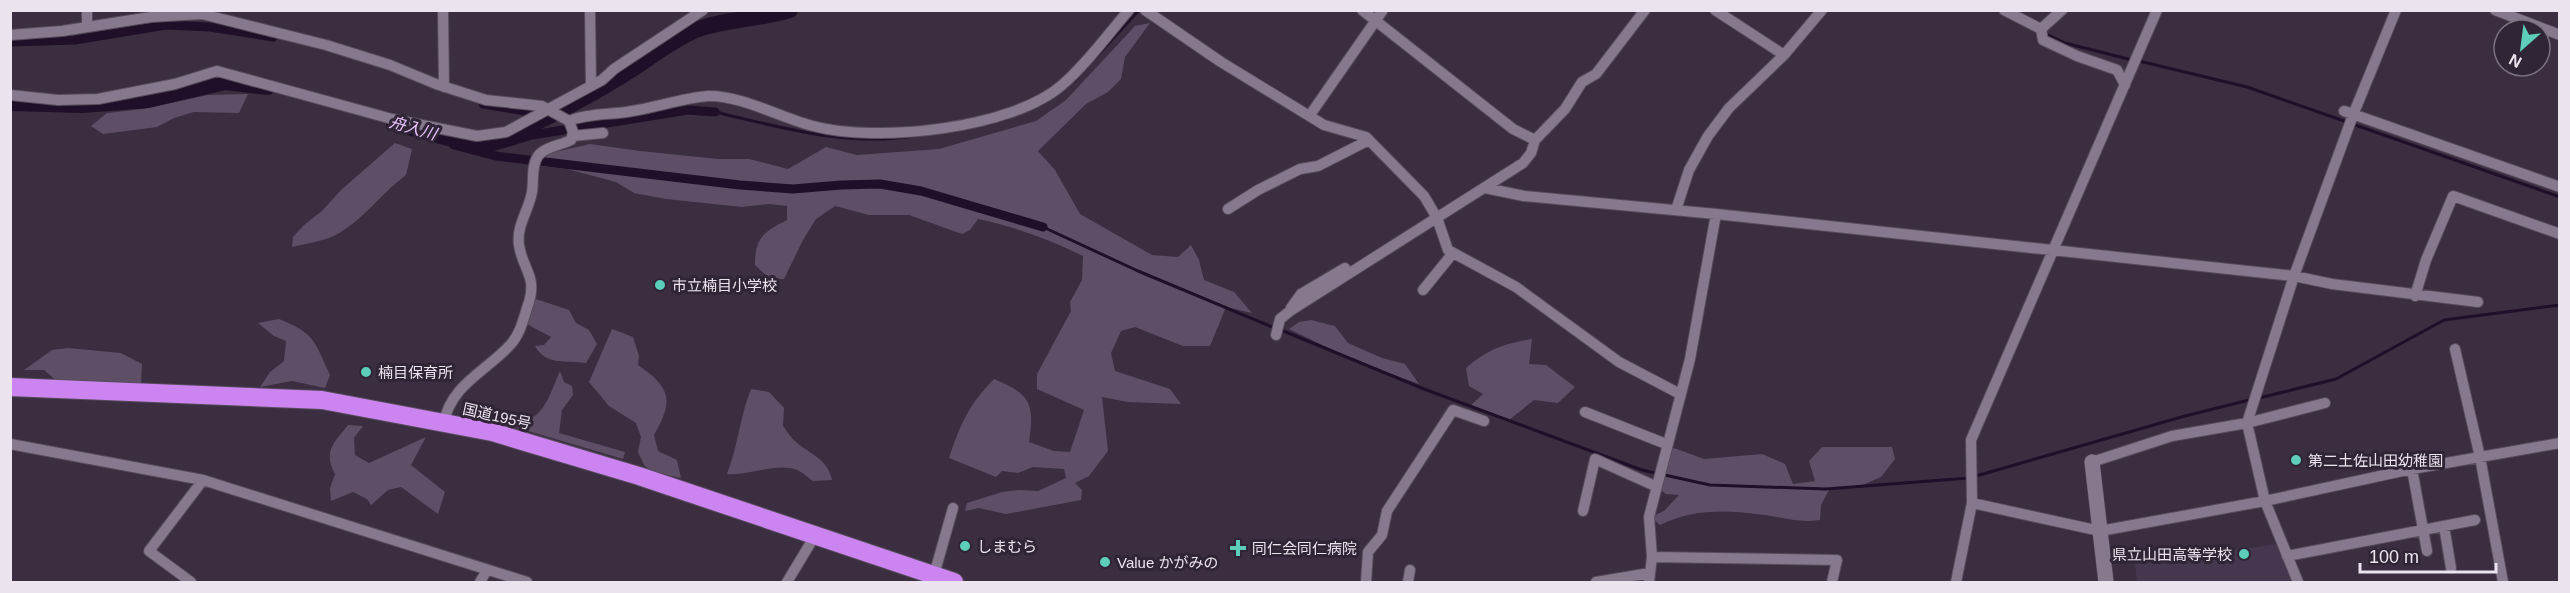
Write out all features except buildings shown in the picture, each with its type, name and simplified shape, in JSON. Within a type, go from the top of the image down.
[{"type":"highway","name":"国道195号","points":[[10,387],[322,400],[492,432],[569,453],[954,582]]},
{"type":"street","points":[[87,10],[87,27]]},
{"type":"street","points":[[443,10],[444,87]]},
{"type":"street","points":[[590,10],[591,86]]},
{"type":"street","points":[[10,95],[58,100],[98,99],[176,84],[217,71],[392,119],[477,136],[506,132],[553,111],[703,10]]},
{"type":"street","points":[[571,128],[618,114],[709,96],[735,101],[814,127],[860,133],[897,134],[949,127],[998,116],[1045,98],[1063,85],[1129,10]]},
{"type":"street","points":[[1362,10],[1513,129],[1535,140]]},
{"type":"street","points":[[1310,116],[1383,10]]},
{"type":"street","points":[[1276,335],[1280,319],[1290,311],[1523,163],[1531,153],[1535,140],[1565,109],[1582,82],[1596,74],[1645,10]]},
{"type":"street","points":[[1715,10],[1784,55]]},
{"type":"street","points":[[1676,210],[1689,170],[1708,136],[1729,108],[1784,55],[1822,10]]},
{"type":"street","points":[[2004,10],[2077,56],[2116,70],[2125,85]]},
{"type":"street","points":[[2042,34],[2062,10]]},
{"type":"street","points":[[2298,582],[2265,501],[2247,423],[2294,276],[2346,133],[2348,113],[2396,10]]},
{"type":"street","points":[[2495,10],[2559,35]]},
{"type":"street","points":[[1147,12],[1221,62],[1324,125],[1366,137],[1424,196],[1437,218],[1448,250],[1516,287],[1619,362],[1680,394]]},
{"type":"street","points":[[1956,582],[1972,503],[1971,440],[2139,53],[2153,12]]},
{"type":"street","points":[[10,35],[152,17],[202,14],[326,45],[390,65],[444,87],[486,100],[542,106],[553,111],[571,128],[603,133]]},
{"type":"street","points":[[2348,113],[2559,187]]},
{"type":"street","points":[[444,423],[456,394],[511,344],[520,327],[532,289],[531,277],[520,251],[519,230],[531,197],[537,159],[566,143],[571,128]]},
{"type":"street","points":[[1228,209],[1300,170],[1318,166],[1369,140]]},
{"type":"street","points":[[1485,189],[1524,196],[1716,213],[2294,276],[2415,296],[2478,302]]},
{"type":"street","points":[[2415,296],[2426,260],[2453,196],[2559,234]]},
{"type":"street","points":[[1596,582],[1649,578],[1652,557],[1649,517],[1690,359],[1716,213]]},
{"type":"street","points":[[1423,290],[1453,253]]},
{"type":"street","points":[[2455,348],[2480,457],[2503,582]]},
{"type":"street","points":[[2106,582],[2092,462],[2172,436],[2247,423],[2325,403]]},
{"type":"street","points":[[1366,582],[1368,552],[1382,535],[1387,511],[1453,410],[1484,421]]},
{"type":"street","points":[[1585,412],[1668,439]]},
{"type":"street","points":[[1972,503],[2100,531],[2265,501],[2412,469],[2559,443]]},
{"type":"street","points":[[10,444],[203,480],[527,582]]},
{"type":"street","points":[[1583,511],[1595,459],[1656,484]]},
{"type":"street","points":[[2412,469],[2427,551]]},
{"type":"street","points":[[191,582],[149,550],[203,480]]},
{"type":"street","points":[[934,575],[953,508]]},
{"type":"street","points":[[2288,556],[2475,520]]},
{"type":"street","points":[[2444,526],[2451,568]]},
{"type":"street","points":[[787,582],[816,534]]},
{"type":"street","points":[[1652,557],[1838,560],[1832,582]]},
{"type":"street","points":[[480,582],[487,570]]},
{"type":"street","points":[[1408,582],[1410,570]]},
{"type":"shaded area","points":[[1150,23],[1125,57],[1121,79],[1108,92],[1086,104],[1038,151],[1055,170],[1080,214],[1152,255],[1178,257],[1191,245],[1199,260],[1204,280],[1234,292],[1252,313],[1226,307],[1210,346],[1183,346],[1135,327],[1121,331],[1111,353],[1115,371],[1170,389],[1181,404],[1128,402],[1102,397],[1108,451],[1089,476],[1075,483],[1082,490],[1081,500],[1006,514],[979,508],[965,511],[967,503],[1002,492],[1038,491],[1066,478],[1064,469],[1033,467],[1018,473],[1002,471],[996,477],[949,458],[966,416],[978,397],[994,379],[1016,390],[1027,402],[1031,418],[1029,442],[1054,451],[1070,452],[1084,410],[1037,389],[1037,374],[1071,311],[1070,302],[1082,280],[1083,256],[1032,234],[978,219],[970,230],[962,234],[909,215],[869,215],[835,206],[816,219],[784,279],[770,279],[755,265],[755,256],[762,236],[787,220],[787,206],[769,204],[742,207],[666,199],[634,193],[616,182],[567,169],[539,166],[546,154],[590,144],[718,159],[749,159],[788,169],[826,147],[857,155],[939,149],[1036,121],[1066,100],[1135,26]]},
{"type":"shaded area","points":[[248,94],[239,113],[194,112],[174,118],[157,127],[103,134],[91,126],[107,113],[143,109],[208,95]]},
{"type":"shaded area","points":[[395,143],[412,149],[406,175],[360,218],[340,233],[292,247],[293,237],[304,225]]},
{"type":"shaded area","points":[[533,298],[569,310],[576,323],[589,330],[597,344],[586,363],[557,361],[545,357],[535,346],[544,345],[551,337],[523,322]]},
{"type":"shaded area","points":[[279,319],[300,329],[317,346],[330,375],[325,388],[292,381],[260,387],[270,372],[284,361],[286,341],[274,336],[258,323]]},
{"type":"shaded area","points":[[1311,320],[1335,326],[1348,343],[1382,358],[1405,364],[1419,384],[1353,360],[1289,329],[1299,322]]},
{"type":"shaded area","points":[[612,329],[633,337],[639,356],[638,365],[663,388],[666,396],[665,413],[654,435],[658,451],[677,460],[681,478],[652,472],[644,465],[638,452],[641,437],[636,423],[609,406],[589,382]]},
{"type":"shaded area","points":[[1532,339],[1529,364],[1546,365],[1575,387],[1558,403],[1534,400],[1509,420],[1469,407],[1483,394],[1469,386],[1466,368],[1496,348]]},
{"type":"shaded area","points":[[68,348],[121,353],[142,364],[141,385],[57,381],[44,370],[24,370],[52,350]]},
{"type":"shaded area","points":[[560,371],[564,382],[572,386],[573,395],[562,410],[559,433],[625,452],[623,459],[494,421],[521,421],[535,416],[548,398]]},
{"type":"shaded area","points":[[751,389],[769,392],[784,408],[783,426],[794,440],[823,462],[832,480],[813,481],[799,471],[789,468],[727,474]]},
{"type":"shaded area","points":[[348,425],[363,426],[354,438],[355,455],[369,463],[426,437],[411,465],[445,492],[438,514],[401,487],[388,490],[371,505],[367,499],[353,492],[331,501],[330,488],[335,474],[331,466],[331,448]]},
{"type":"shaded area","points":[[1822,447],[1892,447],[1895,459],[1881,477],[1860,486],[1829,490],[1821,505],[1820,520],[1799,521],[1724,511],[1698,513],[1673,519],[1660,525],[1651,517],[1664,511],[1679,495],[1666,494],[1653,485],[1661,462],[1674,448],[1704,459],[1762,454],[1785,464],[1793,484],[1815,481],[1809,461]]},
{"type":"shaded area","name":"県立山田高等学校","points":[[2277,544],[2293,582],[2137,582],[2135,564]]},
{"type":"waterway","name":"舟入川","points":[[394,123],[448,138],[456,135],[481,140],[501,140],[590,95],[676,40],[696,30],[719,23],[790,10]]},
{"type":"waterway","points":[[1075,80],[1139,10]]},
{"type":"waterway","points":[[10,42],[75,40],[166,25],[210,27],[273,37]]},
{"type":"waterway","points":[[2044,33],[2065,43],[2132,60]]},
{"type":"waterway","points":[[2139,61],[2247,87],[2560,197]]},
{"type":"waterway","name":"舟入川","points":[[10,103],[82,105],[148,100],[225,82],[268,87]]},
{"type":"waterway","points":[[1042,104],[1059,93]]},
{"type":"waterway","points":[[483,104],[543,114]]},
{"type":"waterway","points":[[450,138],[492,147],[532,135],[688,110],[715,112]]},
{"type":"waterway","points":[[715,112],[813,134],[863,139],[914,136]]},
{"type":"waterway","points":[[988,124],[1008,118]]},
{"type":"waterway","points":[[448,138],[454,145],[496,156],[740,185],[793,189],[880,184],[921,191],[1043,227]]},
{"type":"waterway","points":[[1043,227],[1138,271],[1275,328]]},
{"type":"waterway","points":[[2259,398],[2336,379],[2444,320],[2560,305]]},
{"type":"waterway","points":[[1281,330],[1424,389],[1642,470],[1710,485],[1826,489],[1969,478]]},
{"type":"waterway","points":[[1976,476],[2185,416],[2253,399]]},
{"type":"place","name":"市立楠目小学校","points":[[660,285]]},
{"type":"place","name":"楠目保育所","points":[[366,372]]},
{"type":"place","name":"第二土佐山田幼稚園","points":[[2296,460]]},
{"type":"place","name":"しまむら","points":[[965,546]]},
{"type":"place","name":"同仁会同仁病院","points":[[1238,548]]},
{"type":"place","name":"県立山田高等学校","points":[[2244,554]]},
{"type":"place","name":"Value かがみの","points":[[1105,562]]}]
